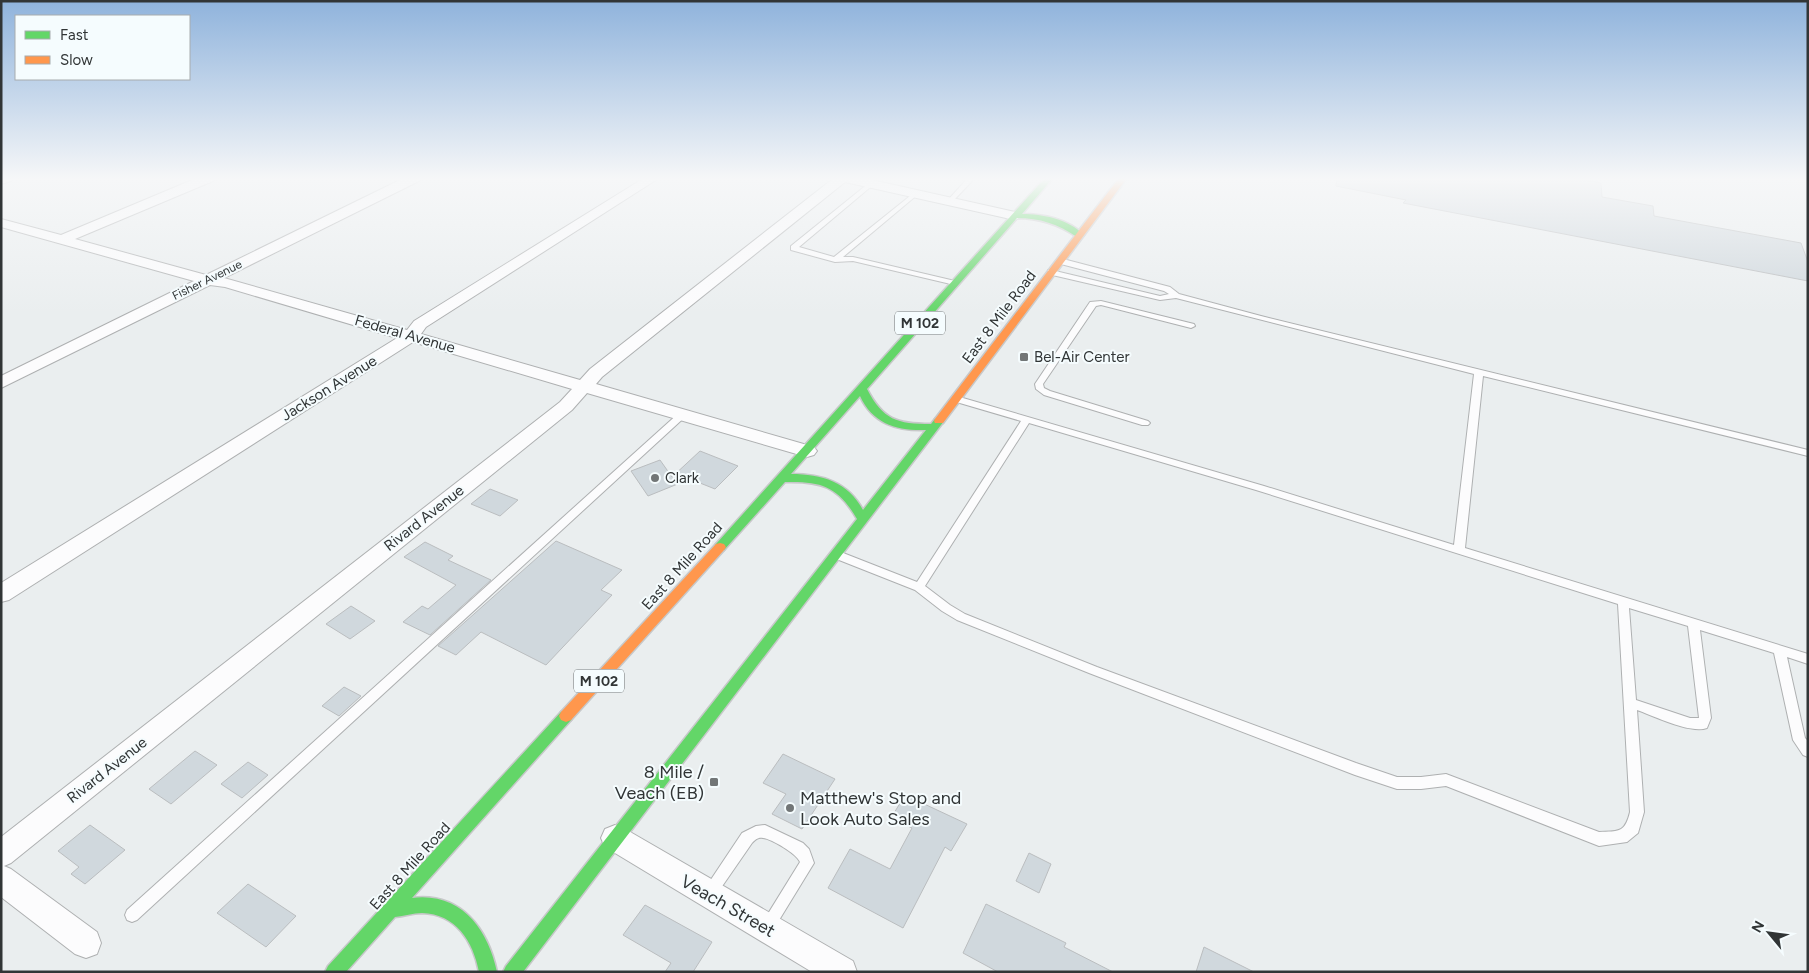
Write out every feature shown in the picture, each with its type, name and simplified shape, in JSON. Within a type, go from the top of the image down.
[{"type":"highway","name":"East 8 Mile Road","points":[[334,972],[783,478],[1008,223]]},
{"type":"highway","points":[[1064,223],[1080,234]]},
{"type":"highway","name":"East 8 Mile Road","points":[[512,972],[935,427],[1088,223]]},
{"type":"highway","points":[[862,389],[867,405],[883,419],[905,427],[935,427]]},
{"type":"highway","points":[[783,478],[819,478],[840,486],[856,503],[863,520]]},
{"type":"highway","points":[[392,909],[423,905],[444,908],[459,916],[471,925],[480,939],[488,963],[488,972]]},
{"type":"street","name":"Federal Avenue","points":[[2,223],[207,280],[227,283],[807,451]]},
{"type":"street","points":[[61,240],[100,223]]},
{"type":"street","name":"Fisher Avenue","points":[[1,383],[322,223]]},
{"type":"street","name":"Jackson Avenue","points":[[1,594],[410,336],[420,324],[581,223]]},
{"type":"street","name":"Rivard Avenue","points":[[1,854],[566,406],[596,373],[785,223]]},
{"type":"street","name":"Veach Street","points":[[615,838],[842,972]]},
{"type":"street","points":[[1,880],[86,943]]},
{"type":"lane","points":[[824,223],[794,248],[835,260],[853,259],[955,283]]},
{"type":"lane","points":[[835,260],[879,223]]},
{"type":"lane","points":[[1060,261],[1167,289],[1176,296]]},
{"type":"lane","points":[[1051,272],[1160,298],[1176,296],[1808,452]]},
{"type":"lane","points":[[1145,423],[1047,393],[1040,389],[1039,384],[1093,304],[1101,303],[1191,326]]},
{"type":"lane","points":[[1459,550],[1479,371]]},
{"type":"lane","points":[[956,399],[1459,550],[1808,659]]},
{"type":"lane","points":[[132,915],[682,414]]},
{"type":"lane","points":[[919,587],[1027,419]]},
{"type":"lane","points":[[836,555],[919,587],[946,608],[962,616],[1093,670],[1355,769],[1397,783],[1446,780],[1600,839],[1622,837],[1633,828],[1637,812],[1623,601]]},
{"type":"lane","points":[[1630,704],[1690,723],[1703,724],[1705,718],[1692,623]]},
{"type":"lane","points":[[1779,650],[1799,740],[1808,751]]},
{"type":"lane","points":[[708,894],[747,838],[756,832],[765,831],[798,848],[804,854],[807,863],[766,928]]},
{"type":"building","points":[[1509,223],[1694,223],[1801,243],[1808,262],[1808,281]]},
{"type":"building","points":[[700,451],[738,466],[715,489],[690,479],[648,496],[631,471],[660,460],[672,477]]},
{"type":"building","points":[[490,489],[518,500],[500,516],[471,504]]},
{"type":"building","points":[[556,541],[622,570],[601,590],[612,595],[546,665],[481,632],[456,655],[438,646]]},
{"type":"building","points":[[425,542],[453,556],[448,560],[491,580],[430,635],[403,622],[422,606],[428,609],[456,585],[404,557]]},
{"type":"building","points":[[351,606],[375,621],[350,639],[326,624]]},
{"type":"building","points":[[344,687],[361,696],[339,716],[322,706]]},
{"type":"building","points":[[195,751],[217,765],[171,804],[149,789]]},
{"type":"building","points":[[783,754],[835,779],[802,829],[772,814],[786,794],[763,783]]},
{"type":"building","points":[[248,762],[268,775],[242,798],[221,784]]},
{"type":"building","points":[[905,795],[967,824],[951,851],[945,847],[903,928],[828,888],[850,849],[890,869],[912,828],[891,818]]},
{"type":"building","points":[[90,825],[125,850],[85,884],[71,874],[79,867],[58,851]]},
{"type":"building","points":[[1029,853],[1051,864],[1039,893],[1016,881]]},
{"type":"building","points":[[248,884],[296,916],[266,947],[217,913]]},
{"type":"building","points":[[986,904],[1066,943],[1064,947],[1113,972],[998,972],[963,953]]},
{"type":"building","points":[[645,905],[712,942],[693,972],[665,972],[671,963],[623,935]]},
{"type":"building","points":[[1204,947],[1254,972],[1196,972]]},
{"type":"traffic: fast","points":[[720,547],[1009,223]]},
{"type":"traffic: fast","points":[[1060,223],[1080,235]]},
{"type":"traffic: fast","points":[[862,389],[868,401],[882,418],[910,427],[935,427]]},
{"type":"traffic: fast","points":[[512,972],[939,421]]},
{"type":"traffic: fast","points":[[783,478],[810,479],[831,484],[848,497],[863,520]]},
{"type":"traffic: fast","points":[[334,972],[566,716]]},
{"type":"traffic: fast","points":[[392,909],[423,905],[449,911],[468,926],[476,936],[488,972]]},
{"type":"traffic: slow","points":[[939,421],[1089,223]]},
{"type":"traffic: slow","points":[[566,716],[720,547]]},
{"type":"place","name":"Bel-Air Center","points":[[1024,357]]},
{"type":"place","name":"Clark","points":[[655,478]]},
{"type":"place","name":"8 Mile / Veach (EB)","points":[[714,782]]},
{"type":"place","name":"Matthew's Stop and Look Auto Sales","points":[[790,808]]}]
